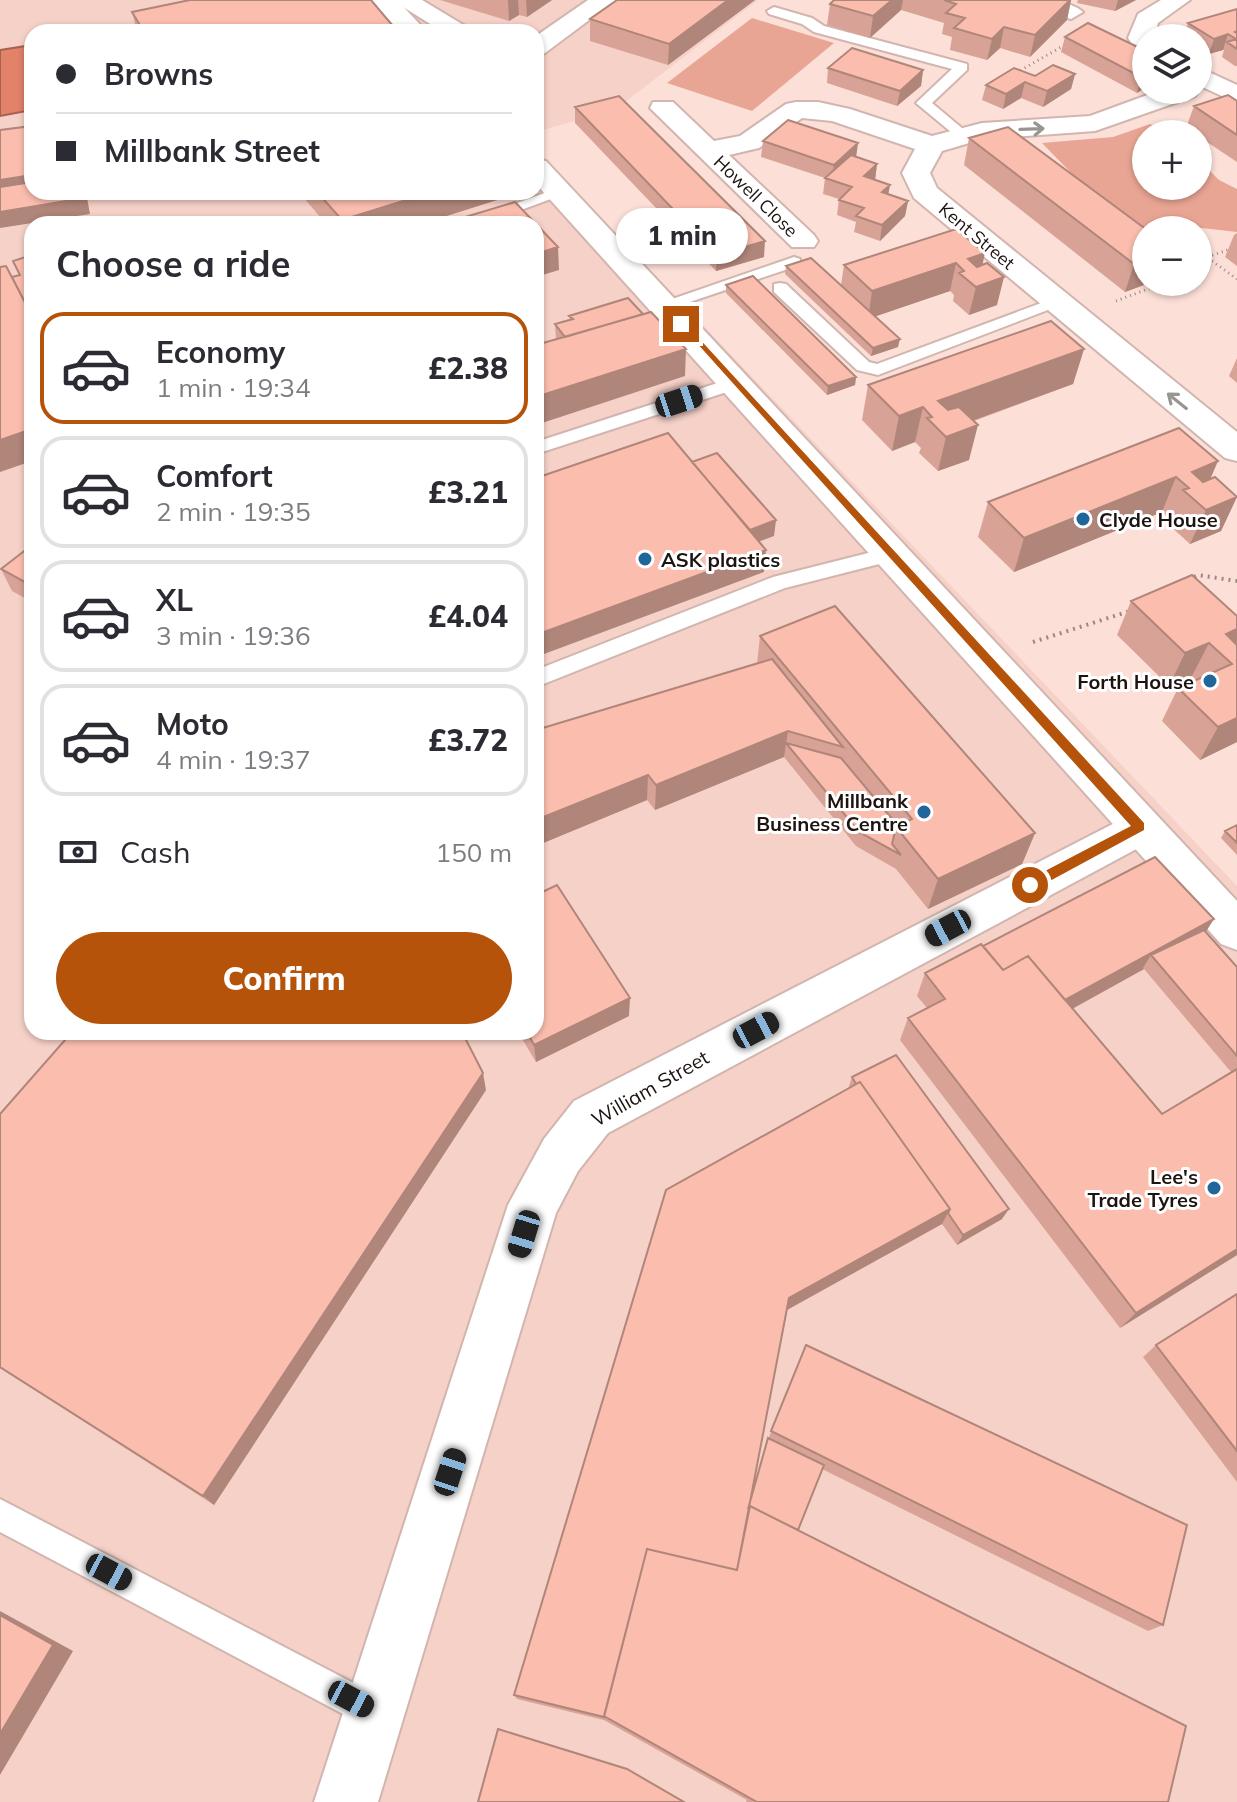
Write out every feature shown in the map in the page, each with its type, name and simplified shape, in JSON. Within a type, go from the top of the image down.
[{"type":"street","points":[[383,0],[406,24]]},
{"type":"street","points":[[404,0],[448,24]]},
{"type":"street","points":[[544,42],[604,0]]},
{"type":"street","points":[[1031,0],[1071,12]]},
{"type":"street","points":[[1145,24],[1147,19],[1178,0]]},
{"type":"street","points":[[1212,87],[1237,95]]},
{"type":"street","points":[[931,145],[962,134],[1095,123],[1144,104]]},
{"type":"street","name":"Howell Close","points":[[663,108],[709,151],[799,252]]},
{"type":"street","name":"Howell Close","points":[[709,151],[749,142],[796,110],[818,110],[840,115],[931,145]]},
{"type":"street","name":"Kent Street","points":[[931,145],[916,173],[924,192],[1237,450]]},
{"type":"street","points":[[547,180],[888,555],[1237,931]]},
{"type":"street","name":"William Street","points":[[346,1802],[533,1205],[561,1155],[591,1117],[1140,827]]},
{"type":"lane","points":[[774,11],[807,21],[819,29],[962,67],[923,103],[962,134]]},
{"type":"lane","points":[[898,51],[917,34]]},
{"type":"lane","points":[[482,216],[511,200]]},
{"type":"lane","points":[[663,305],[799,252]]},
{"type":"lane","points":[[780,288],[863,366],[878,370],[1058,303]]},
{"type":"lane","points":[[544,445],[733,384]]},
{"type":"lane","points":[[544,676],[780,582],[888,555]]},
{"type":"lane","points":[[0,1515],[374,1712]]},
{"type":"path","points":[[1010,77],[1065,45]]},
{"type":"path","points":[[1212,255],[1237,247]]},
{"type":"path","points":[[1212,261],[1237,279]]},
{"type":"path","points":[[1124,298],[1132,295]]},
{"type":"path","points":[[1185,582],[1198,575],[1237,581]]},
{"type":"path","points":[[982,656],[1117,618],[1144,604]]},
{"type":"shaded area","points":[[0,0],[758,0],[616,109],[544,130],[544,24],[24,24],[24,46],[0,50]]},
{"type":"shaded area","points":[[752,18],[834,43],[752,111],[667,83]]},
{"type":"shaded area","points":[[24,46],[24,112],[0,116],[0,50]]},
{"type":"shaded area","points":[[24,112],[24,200],[544,200],[544,158],[1237,886],[1237,1802],[0,1802],[0,116]]},
{"type":"shaded area","points":[[1132,130],[1132,200],[1212,200],[1212,173],[1237,189],[1237,232],[1212,229],[1212,216],[1132,216],[1132,220],[1075,177],[1042,143],[1113,137]]},
{"type":"building","points":[[190,0],[371,0],[391,24],[139,24],[132,12]]},
{"type":"building","points":[[617,0],[728,0],[669,44],[590,19]]},
{"type":"building","points":[[834,0],[892,0],[873,16],[830,4]]},
{"type":"building","points":[[944,0],[1070,0],[1035,35],[1004,27],[992,39],[954,28],[965,18],[946,13],[956,4]]},
{"type":"building","points":[[1237,9],[1237,49],[1227,42],[1236,39],[1228,34],[1212,38],[1212,24],[1188,23]]},
{"type":"building","points":[[1088,23],[1132,44],[1132,72],[1065,37]]},
{"type":"building","points":[[852,48],[923,70],[900,91],[828,68]]},
{"type":"building","points":[[1053,65],[1075,74],[1047,91],[1025,82],[1006,94],[986,85],[1014,68],[1035,76]]},
{"type":"building","points":[[1228,95],[1237,101],[1237,135],[1194,106],[1212,104],[1212,100]]},
{"type":"building","points":[[619,96],[765,241],[717,255],[575,107]]},
{"type":"building","points":[[788,120],[858,143],[834,165],[763,141]]},
{"type":"building","points":[[24,127],[24,176],[0,180],[0,130]]},
{"type":"building","points":[[1008,127],[1132,219],[1132,262],[969,138]]},
{"type":"building","points":[[851,155],[877,164],[864,176],[890,185],[882,192],[908,201],[882,225],[856,216],[864,208],[839,200],[852,187],[825,178]]},
{"type":"building","points":[[24,183],[24,200],[72,200],[0,212],[0,187]]},
{"type":"building","points":[[324,200],[406,200],[355,216],[338,216]]},
{"type":"building","points":[[515,202],[528,216],[469,216]]},
{"type":"building","points":[[956,229],[985,253],[968,259],[977,267],[987,263],[1004,277],[976,287],[959,273],[964,271],[956,263],[872,291],[844,265]]},
{"type":"building","points":[[544,232],[558,247],[544,251]]},
{"type":"building","points":[[24,258],[24,300],[12,277],[20,275],[13,261]]},
{"type":"building","points":[[811,258],[900,339],[873,348],[786,266]]},
{"type":"building","points":[[6,266],[24,301],[24,432],[0,440],[0,267]]},
{"type":"building","points":[[753,276],[856,377],[828,386],[726,285]]},
{"type":"building","points":[[628,298],[643,314],[565,337],[555,324],[573,319],[569,316]]},
{"type":"building","points":[[651,312],[686,349],[544,394],[544,343]]},
{"type":"building","points":[[1051,321],[1084,349],[938,401],[948,410],[959,407],[978,425],[946,437],[927,418],[932,417],[923,407],[899,416],[868,385]]},
{"type":"building","points":[[1179,428],[1218,461],[1192,472],[1203,482],[1215,477],[1237,497],[1206,510],[1183,490],[1189,488],[1176,477],[1024,538],[988,502]]},
{"type":"building","name":"ASK plastics","points":[[668,433],[766,550],[544,632],[544,475]]},
{"type":"building","points":[[717,453],[776,520],[750,530],[692,462]]},
{"type":"building","points":[[24,551],[24,582],[1,569]]},
{"type":"building","points":[[1192,575],[1237,616],[1237,629],[1226,634],[1237,645],[1237,718],[1218,727],[1178,688],[1232,664],[1209,643],[1185,653],[1131,601]]},
{"type":"building","name":"Millbank Business Centre","points":[[835,606],[1035,833],[938,879],[896,827],[912,819],[760,636]]},
{"type":"building","points":[[772,659],[843,747],[788,731],[656,785],[648,775],[544,817],[544,728]]},
{"type":"building","points":[[786,743],[841,758],[898,826],[892,844],[901,855],[859,832]]},
{"type":"building","points":[[1237,825],[1237,843],[1225,831]]},
{"type":"building","points":[[1155,857],[1214,919],[1065,1000],[1028,956],[1003,970],[983,946]]},
{"type":"building","points":[[557,885],[630,998],[534,1045],[531,1040],[544,1040],[544,891]]},
{"type":"building","points":[[1204,930],[1237,967],[1237,1056],[1151,955]]},
{"type":"building","points":[[981,944],[1003,970],[1028,956],[1162,1114],[1237,1069],[1237,1249],[1136,1313],[908,1018],[945,999],[925,973]]},
{"type":"building","points":[[65,1040],[466,1040],[483,1073],[203,1496],[0,1367],[0,1114]]},
{"type":"building","points":[[896,1055],[1009,1209],[963,1235],[948,1213],[950,1209],[860,1082],[856,1084],[852,1077]]},
{"type":"building","points":[[860,1082],[950,1209],[789,1298],[737,1570],[647,1549],[604,1717],[514,1695],[666,1190]]},
{"type":"building","points":[[1237,1294],[1237,1451],[1156,1345]]},
{"type":"building","points":[[806,1345],[1187,1525],[1163,1625],[771,1431]]},
{"type":"building","points":[[768,1438],[824,1465],[798,1530],[750,1506],[748,1509]]},
{"type":"building","points":[[750,1506],[1186,1726],[1168,1802],[757,1802],[604,1716],[647,1549],[737,1570]]},
{"type":"building","points":[[0,1615],[53,1645],[0,1734]]},
{"type":"building","points":[[498,1729],[627,1769],[684,1802],[478,1802]]},
{"type":"place","name":"Clyde House","points":[[1083,519]]},
{"type":"place","name":"ASK plastics","points":[[645,559]]},
{"type":"place","name":"Forth House","points":[[1210,681]]},
{"type":"place","name":"Millbank Business Centre","points":[[924,812]]},
{"type":"place","name":"Lee's Trade Tyres","points":[[1214,1188]]},
{"type":"route","points":[[681,324],[1140,827],[1030,885]]}]
